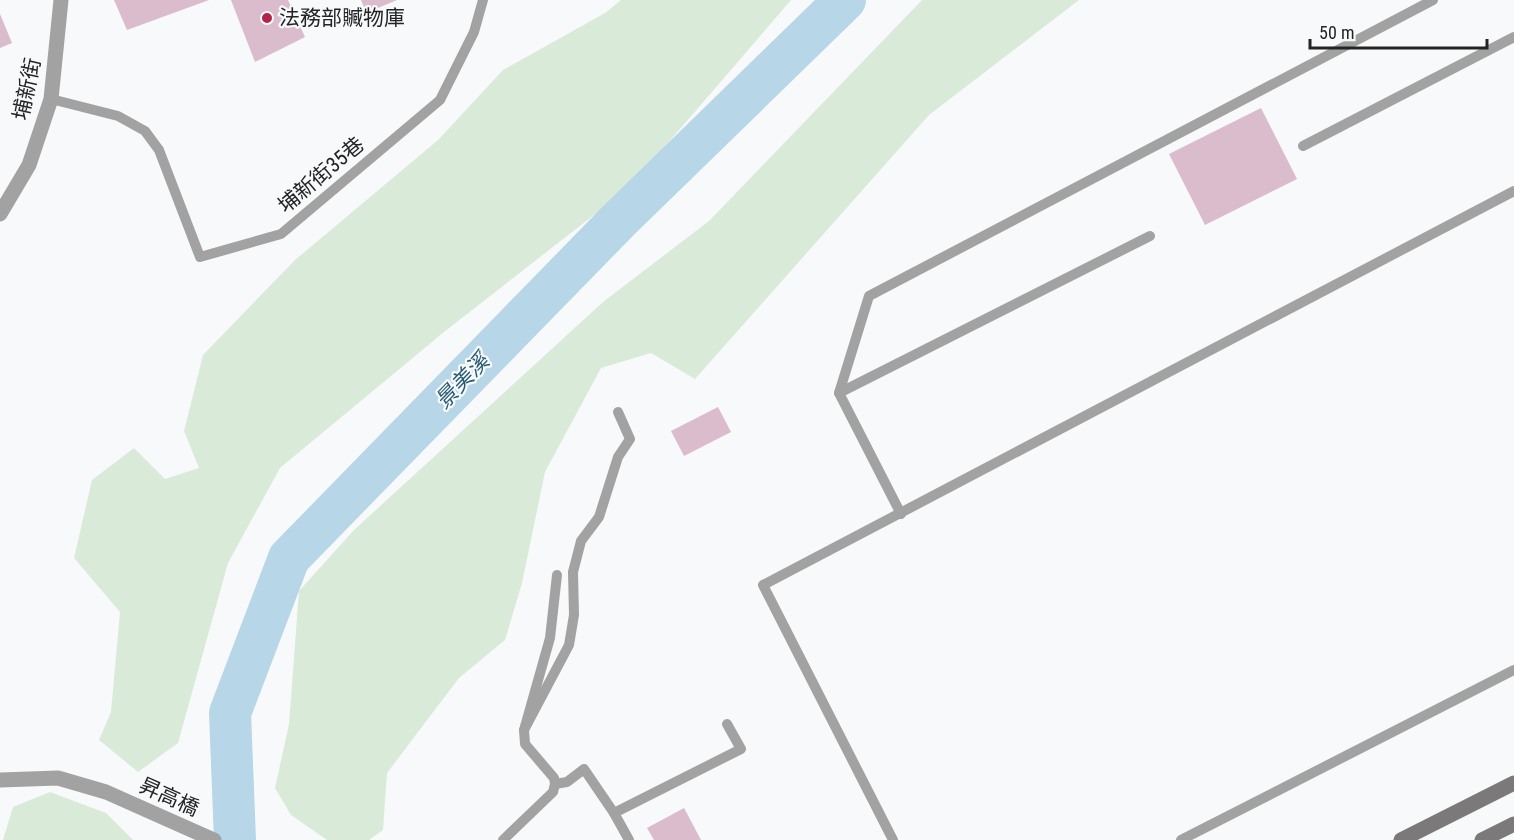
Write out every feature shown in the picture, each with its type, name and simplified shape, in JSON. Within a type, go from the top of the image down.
[{"type":"main road","points":[[1401,840],[1514,783]]},
{"type":"main road","points":[[1482,840],[1514,824]]},
{"type":"street","name":"埔新街","points":[[0,214],[29,165],[51,99],[61,0]]},
{"type":"street","name":"昇高橋","points":[[0,780],[58,778],[106,792],[214,840]]},
{"type":"lane","name":"埔新街35巷","points":[[51,99],[118,116],[145,131],[159,150],[200,258],[282,234],[440,100],[474,32],[483,0]]},
{"type":"lane","points":[[902,514],[839,393],[869,296],[1434,0]]},
{"type":"lane","points":[[1303,146],[1514,37]]},
{"type":"lane","points":[[893,840],[763,585],[1514,191]]},
{"type":"lane","points":[[839,393],[1150,236]]},
{"type":"lane","points":[[524,729],[569,645],[574,615],[573,572],[581,541],[599,517],[618,457],[630,439],[618,412]]},
{"type":"lane","points":[[503,840],[553,792],[555,784],[554,778],[525,744],[524,729],[550,638],[557,575]]},
{"type":"lane","points":[[1180,840],[1514,670]]},
{"type":"lane","points":[[614,813],[741,749],[727,724]]},
{"type":"lane","points":[[555,784],[567,782],[584,770],[614,813],[629,840]]},
{"type":"green space","points":[[621,0],[791,0],[631,186],[444,332],[280,468],[228,563],[178,743],[138,772],[99,740],[111,712],[120,612],[74,558],[92,480],[134,448],[165,479],[199,468],[184,431],[203,355],[295,260],[438,140],[503,70],[605,13]]},
{"type":"green space","points":[[922,0],[1079,0],[929,115],[695,379],[651,353],[601,368],[545,472],[522,583],[505,640],[459,678],[387,773],[383,830],[369,840],[327,840],[291,815],[275,788],[289,724],[299,591],[354,530],[603,302],[709,221]]},
{"type":"green space","points":[[50,792],[106,813],[133,840],[3,840],[13,807]]},
{"type":"building","points":[[114,0],[209,0],[127,30]]},
{"type":"building","name":"法務部贓物庫","points":[[231,0],[288,0],[305,37],[255,62]]},
{"type":"building","name":"法務部贓物庫","points":[[361,0],[397,0],[366,13]]},
{"type":"building","points":[[0,14],[12,43],[0,48]]},
{"type":"building","points":[[1261,108],[1297,179],[1205,225],[1169,154]]},
{"type":"building","points":[[718,407],[731,432],[684,456],[671,431]]},
{"type":"building","points":[[684,808],[701,840],[654,840],[647,828]]},
{"type":"waterway","name":"景美溪","points":[[235,840],[230,713],[289,558],[618,221],[845,0]]},
{"type":"place","name":"法務部贓物庫","points":[[267,18]]}]
